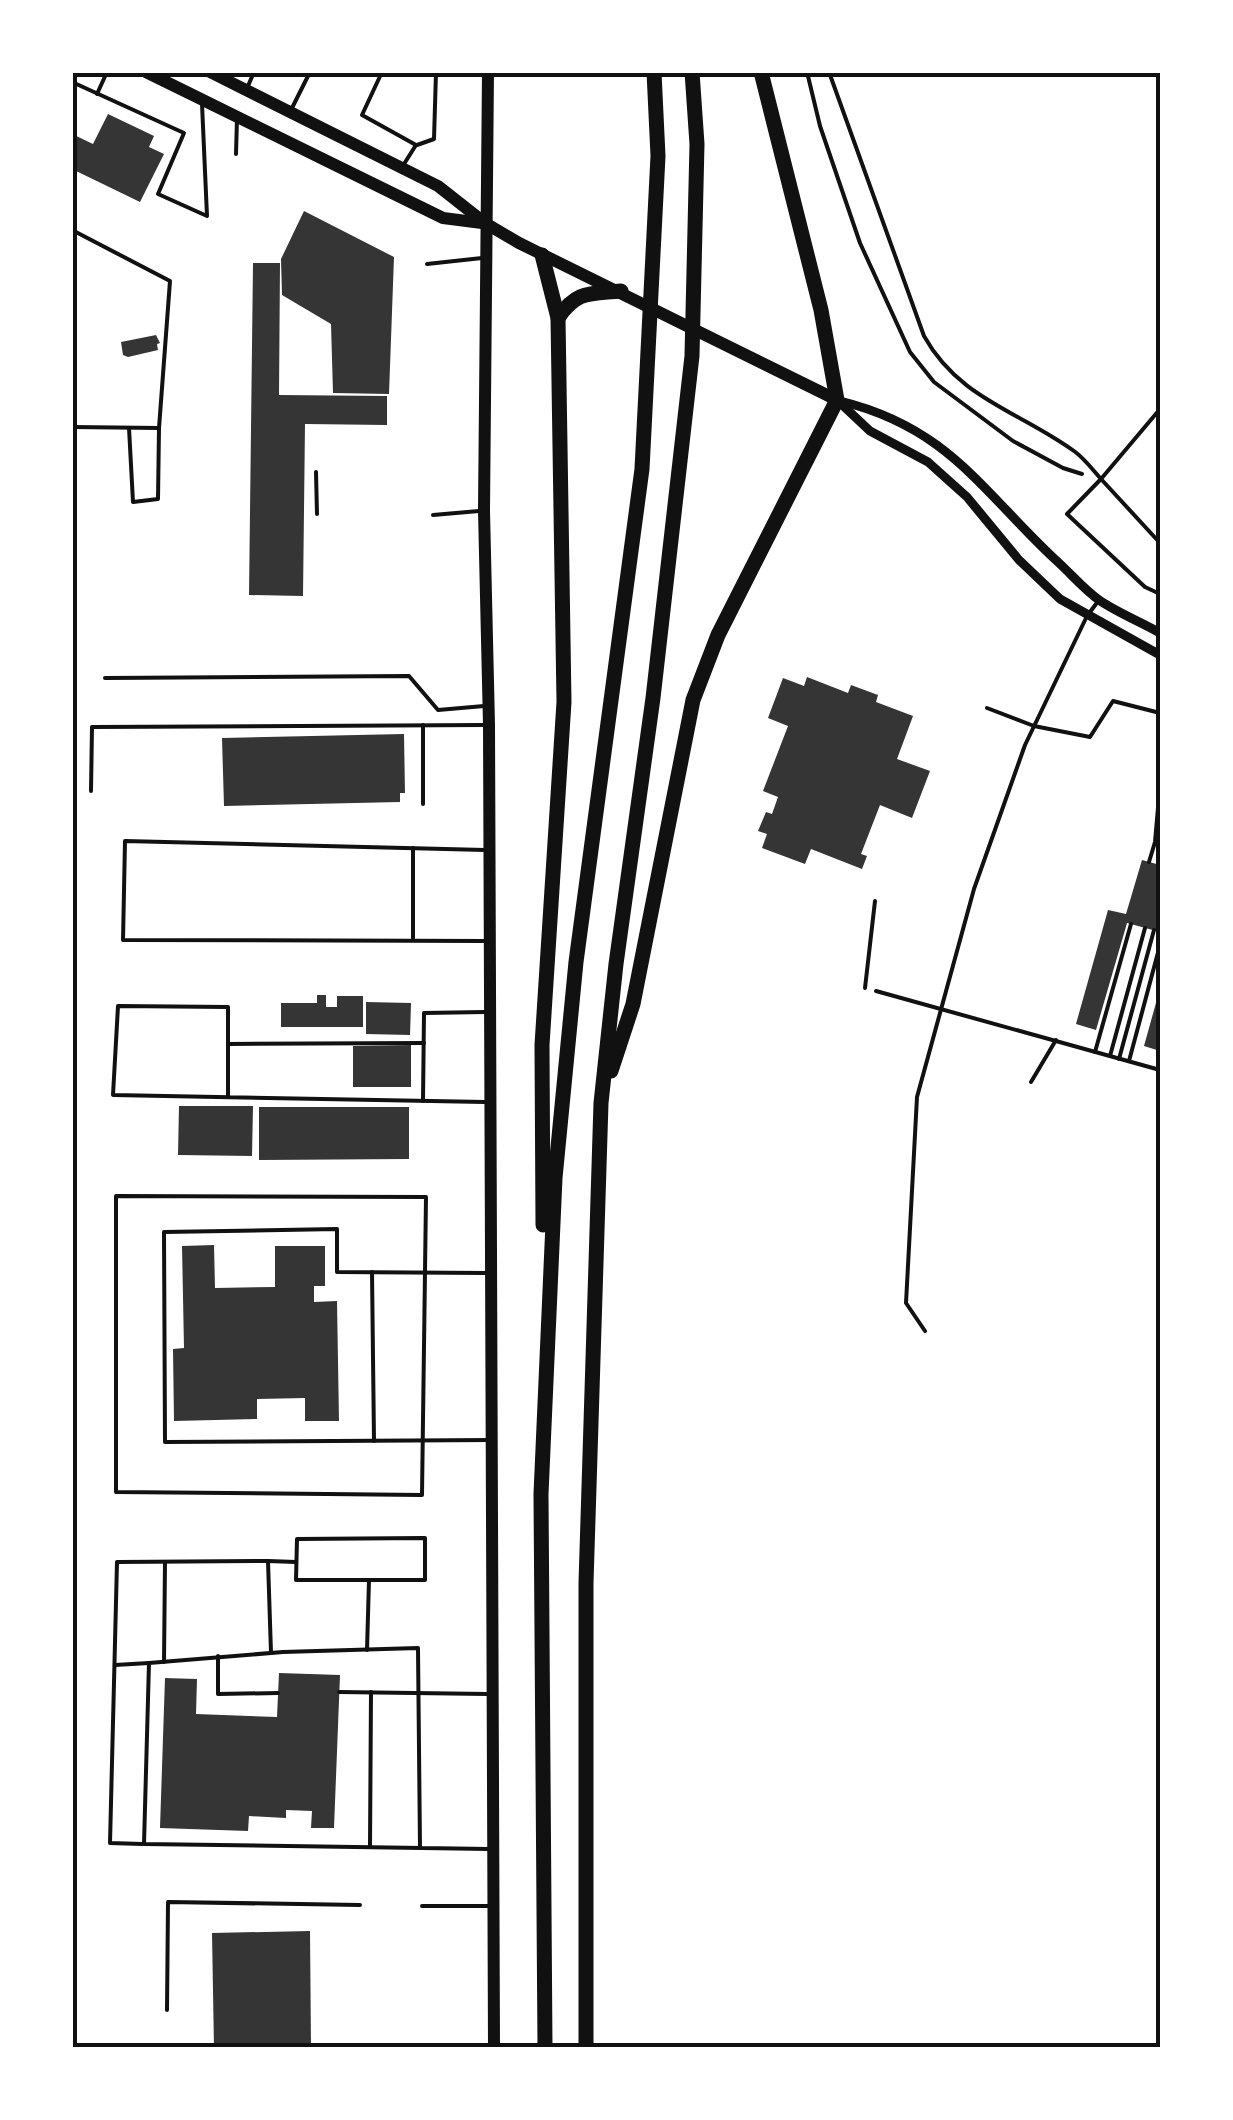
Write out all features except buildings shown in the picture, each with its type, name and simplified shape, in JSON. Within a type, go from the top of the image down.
[{"type":"highway","points":[[543,1394],[555,1178],[576,962],[642,469],[658,156],[654,72]]},
{"type":"highway","points":[[586,2048],[586,1583],[600,1103],[653,698],[692,356],[697,144],[692,72]]},
{"type":"highway","points":[[600,1103],[633,1004],[693,700],[718,635],[838,400],[820,310],[761,72]]},
{"type":"highway","points":[[542,255],[558,318],[564,702],[542,1045],[544,2048]]},
{"type":"highway","points":[[558,318],[570,301],[584,294],[621,291]]},
{"type":"main road","points":[[146,72],[443,218],[485,224]]},
{"type":"main road","points":[[210,72],[438,186],[485,224],[542,255],[838,400]]},
{"type":"main road","points":[[488,72],[484,511],[490,941],[494,2048]]},
{"type":"street","points":[[838,400],[879,410],[946,449],[1098,600],[1160,633]]},
{"type":"street","points":[[838,400],[870,431],[928,462],[966,497],[1060,599],[1160,655]]},
{"type":"lane","points":[[97,94],[107,72]]},
{"type":"lane","points":[[246,90],[254,72]]},
{"type":"lane","points":[[290,112],[310,72]]},
{"type":"lane","points":[[382,72],[362,116],[416,146]]},
{"type":"lane","points":[[402,168],[416,146],[434,139],[436,72]]},
{"type":"lane","points":[[830,72],[924,336],[936,358],[969,389],[1076,452],[1160,543]]},
{"type":"lane","points":[[72,82],[184,133],[158,194],[207,216],[201,99]]},
{"type":"lane","points":[[236,116],[236,154]]},
{"type":"lane","points":[[72,230],[170,281],[158,499],[133,502],[129,428]]},
{"type":"lane","points":[[427,264],[484,258]]},
{"type":"lane","points":[[1160,408],[1067,514],[1145,588],[1160,594]]},
{"type":"lane","points":[[72,427],[159,428]]},
{"type":"lane","points":[[316,472],[317,514]]},
{"type":"lane","points":[[433,515],[484,511]]},
{"type":"lane","points":[[925,1331],[906,1302],[917,1097],[974,889],[1034,726],[1098,600]]},
{"type":"lane","points":[[105,678],[409,676],[438,710],[488,706]]},
{"type":"lane","points":[[987,708],[1034,726],[1090,737],[1113,700],[1160,714]]},
{"type":"lane","points":[[91,790],[92,727],[488,725]]},
{"type":"lane","points":[[423,726],[423,804]]},
{"type":"lane","points":[[1149,862],[1155,842],[1160,785]]},
{"type":"lane","points":[[488,850],[125,841],[123,940],[490,941]]},
{"type":"lane","points":[[412,848],[413,940]]},
{"type":"lane","points":[[865,988],[874,901]]},
{"type":"lane","points":[[1094,1052],[1131,924]]},
{"type":"lane","points":[[1110,1056],[1146,928]]},
{"type":"lane","points":[[1119,1059],[1154,930]]},
{"type":"lane","points":[[1129,1062],[1160,945]]},
{"type":"lane","points":[[876,992],[1160,1070]]},
{"type":"lane","points":[[228,1097],[228,1007],[118,1006],[114,1094],[228,1097],[490,1102]]},
{"type":"lane","points":[[424,1101],[424,1013],[490,1012]]},
{"type":"lane","points":[[1031,1082],[1056,1040]]},
{"type":"lane","points":[[228,1044],[424,1043]]},
{"type":"lane","points":[[116,1196],[426,1198],[424,1272],[422,1495],[116,1492],[116,1196]]},
{"type":"lane","points":[[491,1273],[337,1272],[337,1229],[164,1232],[165,1442],[492,1440]]},
{"type":"lane","points":[[372,1272],[374,1440]]},
{"type":"lane","points":[[297,1538],[425,1538],[425,1580],[296,1580],[296,1562],[297,1538]]},
{"type":"lane","points":[[268,1561],[271,1653]]},
{"type":"lane","points":[[296,1562],[117,1562],[110,1843],[494,1849]]},
{"type":"lane","points":[[164,1562],[164,1662]]},
{"type":"lane","points":[[367,1650],[368,1580]]},
{"type":"lane","points":[[115,1664],[418,1648],[420,1848]]},
{"type":"lane","points":[[218,1656],[218,1694],[278,1692]]},
{"type":"lane","points":[[144,1844],[149,1663]]},
{"type":"lane","points":[[340,1692],[493,1694]]},
{"type":"lane","points":[[370,1692],[370,1847]]},
{"type":"lane","points":[[166,2010],[168,1902],[360,1905]]},
{"type":"lane","points":[[422,1906],[494,1906]]}]
